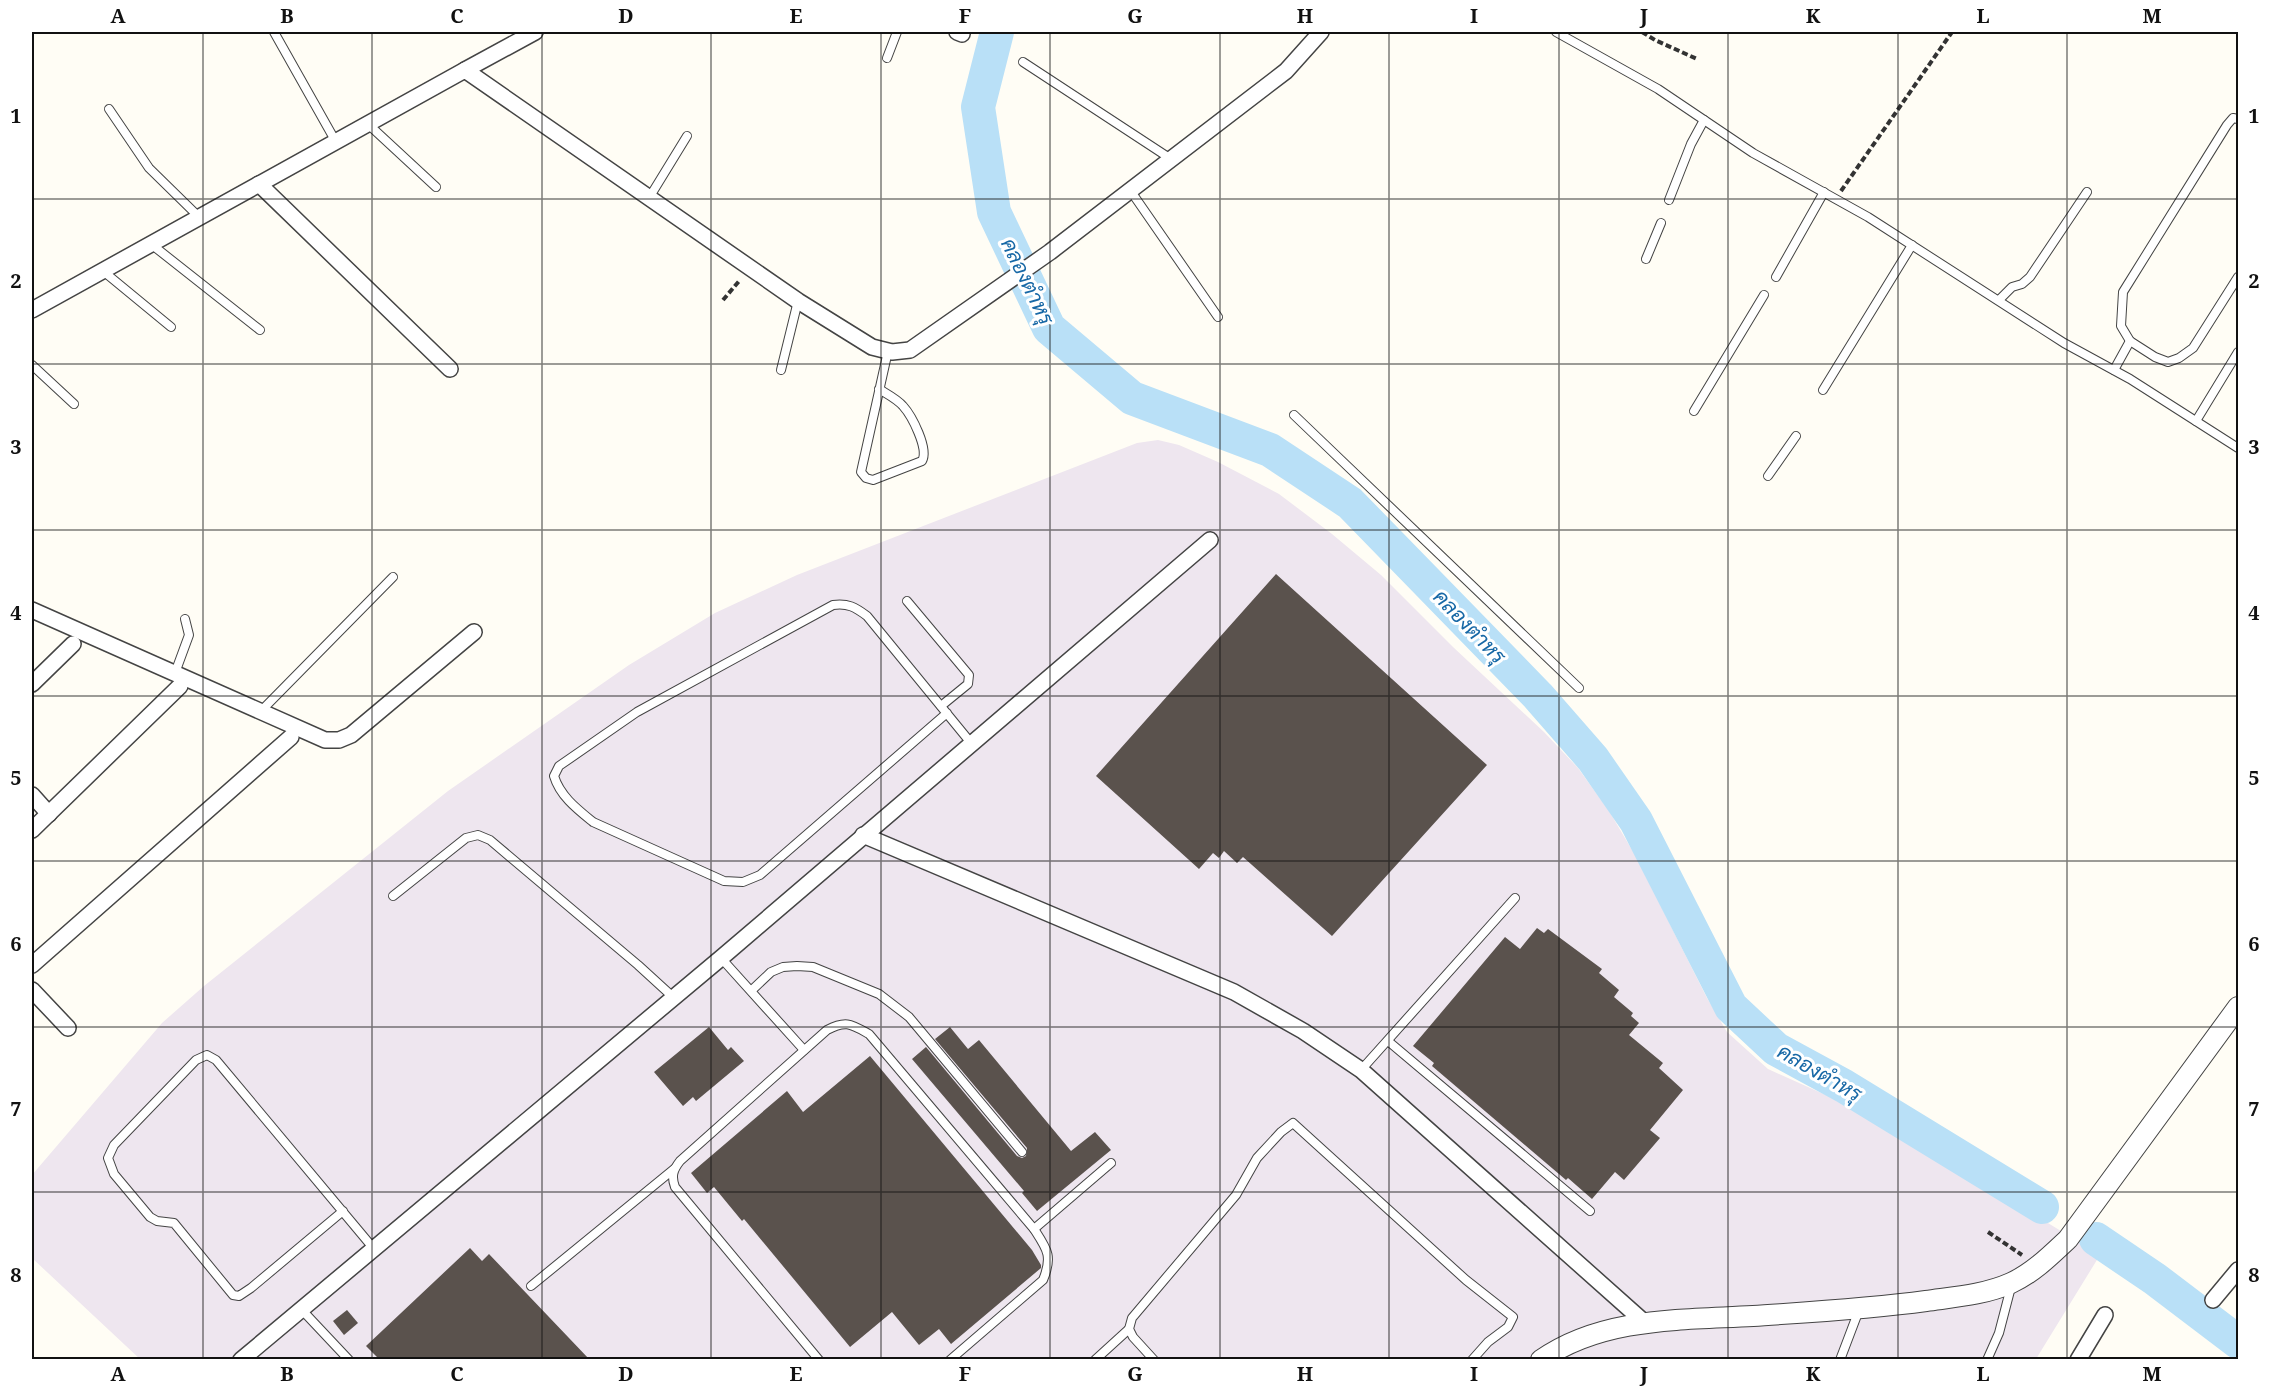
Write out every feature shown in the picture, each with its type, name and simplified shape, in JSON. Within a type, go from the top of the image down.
[{"type":"street","points":[[32,310],[535,32]]},
{"type":"street","points":[[465,70],[798,301],[872,347],[888,351],[910,350],[1050,252],[1286,71],[1321,32]]},
{"type":"street","points":[[259,184],[450,369]]},
{"type":"street","points":[[241,1359],[721,958],[1210,540]]},
{"type":"street","points":[[32,610],[178,679],[261,711],[325,740],[339,740],[351,735],[474,632]]},
{"type":"street","points":[[32,684],[73,644]]},
{"type":"street","points":[[32,831],[178,679]]},
{"type":"street","points":[[32,965],[291,737]]},
{"type":"street","points":[[32,795],[49,814]]},
{"type":"street","points":[[863,836],[1234,992],[1303,1031],[1361,1070],[1644,1322]]},
{"type":"street","points":[[32,990],[68,1028]]},
{"type":"street","points":[[1550,1357],[1591,1335],[1644,1322],[1859,1309],[1967,1295],[2012,1283],[2038,1266],[2068,1239],[2238,1007]]},
{"type":"street","points":[[2213,1300],[2238,1270]]},
{"type":"street","points":[[2078,1359],[2105,1315]]},
{"type":"lane","points":[[274,32],[336,142]]},
{"type":"lane","points":[[887,58],[897,32]]},
{"type":"lane","points":[[1556,32],[1658,89],[1753,153],[1824,192],[1912,245],[2064,343],[2114,370],[2238,448]]},
{"type":"lane","points":[[1023,62],[1171,159]]},
{"type":"lane","points":[[108,109],[149,168],[199,217]]},
{"type":"lane","points":[[2238,119],[2234,118],[2227,125],[2123,292],[2121,326],[2130,341],[2155,357],[2168,362],[2179,358],[2193,348],[2238,276]]},
{"type":"lane","points":[[1669,200],[1691,144],[1704,120]]},
{"type":"lane","points":[[368,124],[436,187]]},
{"type":"lane","points":[[649,198],[687,136]]},
{"type":"lane","points":[[1130,190],[1218,317]]},
{"type":"lane","points":[[1776,277],[1824,192]]},
{"type":"lane","points":[[1999,300],[2012,287],[2022,284],[2030,277],[2088,192]]},
{"type":"lane","points":[[1646,259],[1661,224]]},
{"type":"lane","points":[[151,244],[260,330]]},
{"type":"lane","points":[[1823,390],[1912,245]]},
{"type":"lane","points":[[103,271],[171,327]]},
{"type":"lane","points":[[1694,411],[1764,295]]},
{"type":"lane","points":[[782,370],[798,301]]},
{"type":"lane","points":[[2114,370],[2130,341]]},
{"type":"lane","points":[[879,389],[903,406],[925,449],[925,456],[922,461],[873,480],[866,478],[861,472],[879,389],[888,351]]},
{"type":"lane","points":[[2196,421],[2238,352]]},
{"type":"lane","points":[[32,365],[74,404]]},
{"type":"lane","points":[[1294,415],[1579,688]]},
{"type":"lane","points":[[1768,476],[1796,436]]},
{"type":"lane","points":[[261,711],[393,577]]},
{"type":"lane","points":[[907,601],[969,675],[968,684],[941,706]]},
{"type":"lane","points":[[947,713],[760,875],[743,882],[724,881],[594,822],[575,808],[558,788],[554,776],[559,766],[637,711],[833,605],[845,604],[857,608],[867,616],[947,713],[971,743]]},
{"type":"lane","points":[[178,679],[189,635],[185,620]]},
{"type":"lane","points":[[393,896],[466,838],[478,835],[490,840],[638,964],[673,997]]},
{"type":"lane","points":[[1361,1070],[1515,898]]},
{"type":"lane","points":[[721,958],[804,1050]]},
{"type":"lane","points":[[752,990],[771,972],[783,967],[797,966],[813,968],[879,994],[909,1017],[1022,1152]]},
{"type":"lane","points":[[531,1286],[674,1169],[680,1161],[827,1030],[840,1023],[854,1025],[869,1034],[1035,1229],[1048,1251],[1049,1266],[1043,1280],[950,1359]]},
{"type":"lane","points":[[1388,1041],[1590,1211]]},
{"type":"lane","points":[[343,1211],[251,1288],[240,1296],[233,1295],[174,1223],[157,1221],[150,1217],[114,1174],[108,1158],[114,1145],[196,1060],[207,1055],[216,1060],[343,1211],[374,1248]]},
{"type":"lane","points":[[1095,1359],[1129,1329],[1132,1318],[1236,1195],[1257,1158],[1281,1132],[1293,1123],[1466,1280],[1514,1317],[1508,1327],[1488,1342],[1472,1359]]},
{"type":"lane","points":[[1035,1229],[1111,1162]]},
{"type":"lane","points":[[674,1169],[672,1179],[675,1187],[819,1359]]},
{"type":"lane","points":[[1987,1359],[1999,1333],[2012,1283]]},
{"type":"lane","points":[[301,1309],[349,1359]]},
{"type":"lane","points":[[1840,1359],[1859,1309]]},
{"type":"lane","points":[[1129,1329],[1133,1337],[1154,1359]]},
{"type":"path","points":[[1642,32],[1697,59]]},
{"type":"path","points":[[1836,199],[1952,32]]},
{"type":"path","points":[[723,300],[750,268]]},
{"type":"path","points":[[1988,1232],[2038,1266]]},
{"type":"shaded area","points":[[1158,440],[1179,445],[1218,462],[1279,494],[1332,534],[1381,575],[1453,647],[1544,732],[1578,768],[1609,811],[1635,855],[1707,998],[1727,1032],[1768,1069],[1877,1118],[2100,1255],[2036,1359],[141,1360],[32,1258],[32,1175],[162,1023],[204,986],[448,791],[629,665],[715,613],[797,575],[1137,443]]},
{"type":"building","points":[[1276,574],[1487,765],[1332,936],[1243,857],[1237,863],[1224,851],[1219,858],[1213,853],[1199,869],[1096,776]]},
{"type":"building","points":[[1537,928],[1544,933],[1548,929],[1602,969],[1599,973],[1619,990],[1614,997],[1633,1013],[1631,1016],[1639,1023],[1629,1035],[1663,1063],[1659,1068],[1683,1090],[1650,1130],[1660,1138],[1624,1180],[1615,1172],[1592,1199],[1568,1178],[1566,1180],[1432,1066],[1434,1063],[1413,1046],[1505,937],[1520,949]]},
{"type":"building","points":[[709,1027],[728,1050],[731,1047],[744,1061],[696,1101],[693,1097],[683,1106],[654,1072]]},
{"type":"building","points":[[950,1027],[968,1049],[979,1040],[1071,1151],[1095,1132],[1111,1150],[1037,1211],[1022,1193],[1024,1191],[912,1059],[926,1047],[1017,1156],[1022,1158],[1026,1156],[1027,1148],[935,1039]]},
{"type":"building","points":[[870,1056],[1032,1250],[1041,1265],[1041,1268],[951,1344],[939,1329],[919,1345],[892,1312],[850,1347],[744,1219],[742,1221],[714,1187],[707,1193],[691,1173],[787,1091],[803,1112]]},
{"type":"building","points":[[470,1248],[482,1261],[489,1254],[589,1359],[379,1359],[366,1346]]},
{"type":"building","points":[[347,1310],[358,1323],[344,1335],[333,1321]]},
{"type":"waterway","name":"คลองตำหรุ","points":[[997,32],[978,107],[994,212],[1049,328],[1132,398],[1270,450],[1350,503],[1538,696],[1593,759],[1636,821],[1731,1007],[1776,1049],[1844,1086],[2042,1207]]},
{"type":"waterway","name":"คลองตำหรุ","points":[[2096,1239],[2155,1279],[2238,1342]]}]
